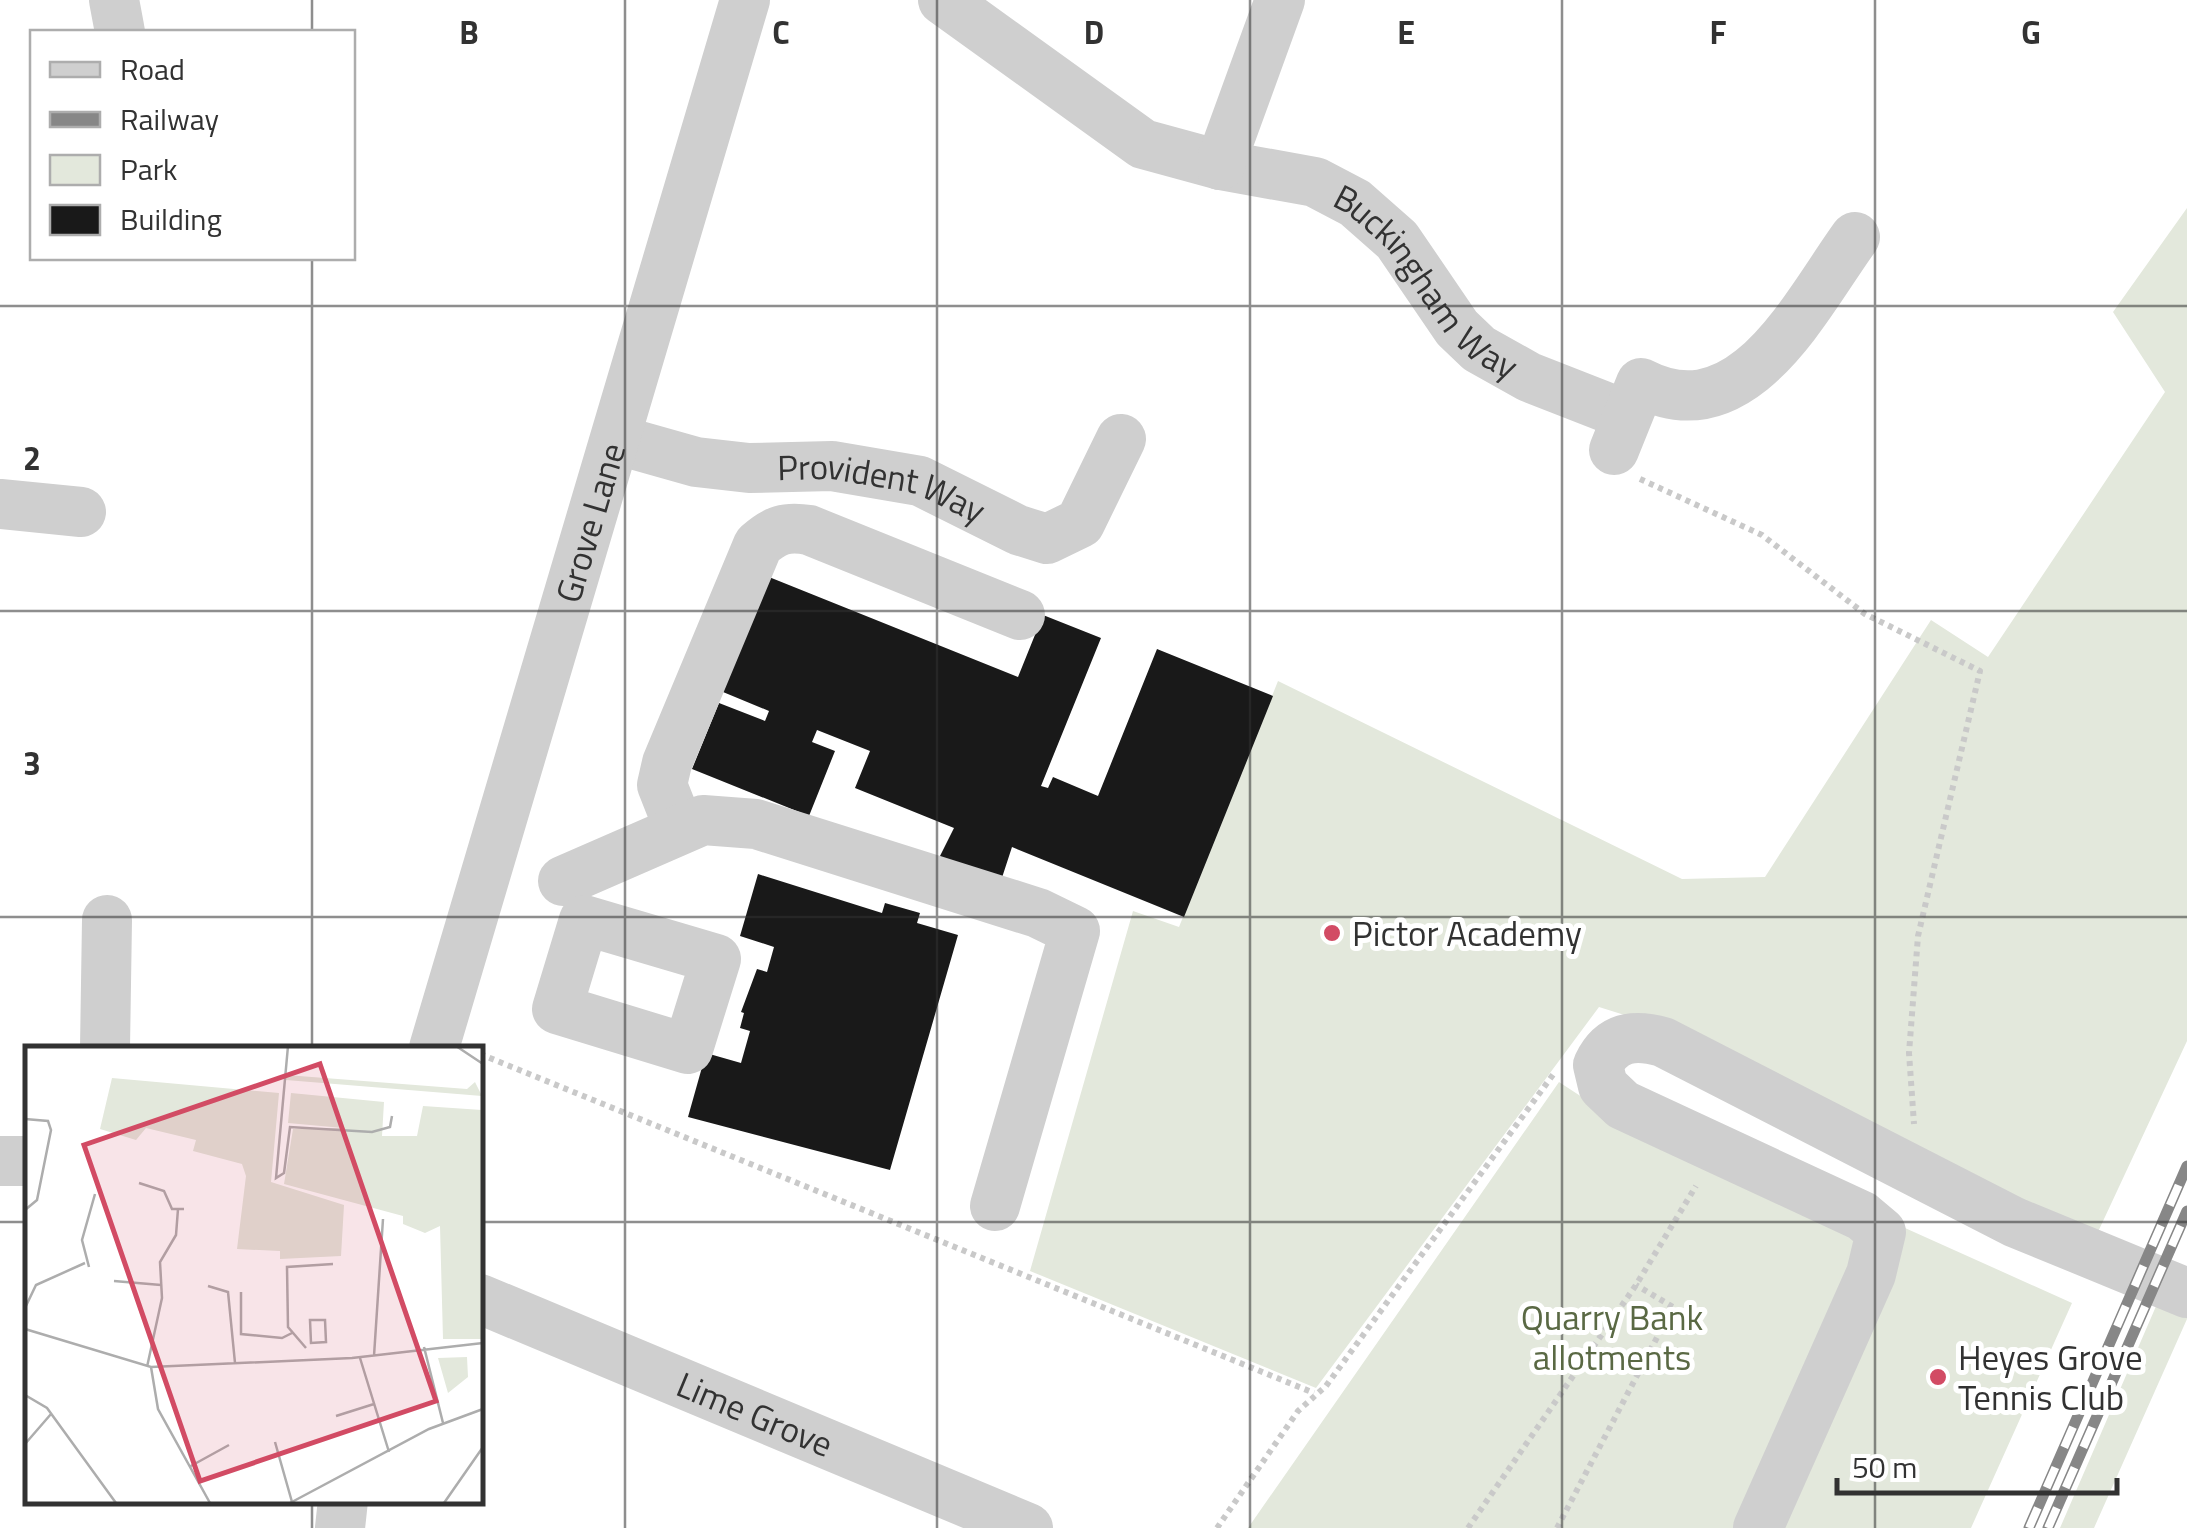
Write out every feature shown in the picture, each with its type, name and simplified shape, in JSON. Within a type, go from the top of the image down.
[{"type":"street","points":[[114,0],[120,30]]},
{"type":"street","name":"Grove Lane","points":[[435,1046],[618,440],[745,0]]},
{"type":"street","name":"Buckingham Way","points":[[943,0],[1122,133],[1158,150],[1315,182],[1355,202],[1397,240],[1457,328],[1479,350],[1529,376],[1627,416],[1663,394],[1694,397],[1756,371],[1855,237]]},
{"type":"street","points":[[1220,165],[1280,0]]},
{"type":"street","name":"Provident Way","points":[[618,440],[710,464],[832,466],[920,481],[1018,530],[1047,539],[1080,523],[1102,458]]},
{"type":"street","points":[[0,504],[81,512]]},
{"type":"street","points":[[679,828],[662,784],[667,763],[758,546],[772,532],[788,527],[809,530],[1020,615]]},
{"type":"street","points":[[492,861],[573,900],[642,848],[679,828],[723,818],[756,824],[1038,913],[1075,931],[995,1206]]},
{"type":"street","points":[[105,1046],[107,920]]},
{"type":"street","points":[[1758,1528],[1872,1274],[1881,1232],[1862,1216],[1623,1105],[1600,1078],[1603,1055],[1636,1035],[1663,1042],[2014,1222],[2187,1293]]},
{"type":"street","points":[[0,1160],[25,1162]]},
{"type":"street","name":"Lime Grove","points":[[482,1299],[1028,1528]]},
{"type":"street","points":[[340,1528],[343,1503]]},
{"type":"path","points":[[1627,416],[1628,474],[1762,536],[1864,614],[1980,671],[1918,936],[1909,1054],[1918,1171]]},
{"type":"path","points":[[1217,1528],[1314,1393],[1326,1386],[1566,1056],[1583,1046],[1603,1055]]},
{"type":"path","points":[[482,1055],[1314,1393]]},
{"type":"path","points":[[1468,1528],[1636,1285],[1716,1150]]},
{"type":"path","points":[[1558,1528],[1673,1307],[1636,1285]]},
{"type":"green space","points":[[2187,208],[2187,1041],[2097,1234],[1634,1018],[1599,1007],[1316,1388],[1030,1271],[1133,911],[1179,927],[1278,681],[1682,879],[1765,877],[1931,620],[1988,657],[2165,392],[2113,312]]},
{"type":"green space","name":"Quarry Bank allotments","points":[[1559,1082],[1611,1116],[1863,1241],[1742,1528],[1248,1528]]},
{"type":"green space","name":"Heyes Grove Tennis Club","points":[[1905,1228],[2072,1303],[1971,1528],[1771,1528]]},
{"type":"green space","points":[[2160,1297],[2187,1309],[2187,1319],[2094,1528],[2060,1528]]},
{"type":"building","points":[[769,577],[1018,677],[1043,615],[1101,638],[1041,786],[1048,788],[1053,777],[1098,796],[1157,649],[1273,696],[1184,917],[1012,847],[997,893],[934,868],[954,828],[855,788],[870,751],[817,730],[812,742],[835,751],[809,816],[692,769],[719,703],[765,721],[769,711],[723,692]]},
{"type":"building","points":[[758,874],[882,913],[885,903],[920,913],[917,923],[958,935],[890,1170],[688,1117],[706,1053],[741,1063],[750,1031],[740,1028],[744,1013],[741,1012],[757,969],[767,972],[774,947],[740,936]]},
{"type":"railway","points":[[2029,1528],[2187,1166]]},
{"type":"railway","points":[[2048,1528],[2187,1211]]},
{"type":"place","name":"Pictor Academy","points":[[1332,933]]},
{"type":"place","name":"Heyes Grove Tennis Club","points":[[1938,1377]]}]
